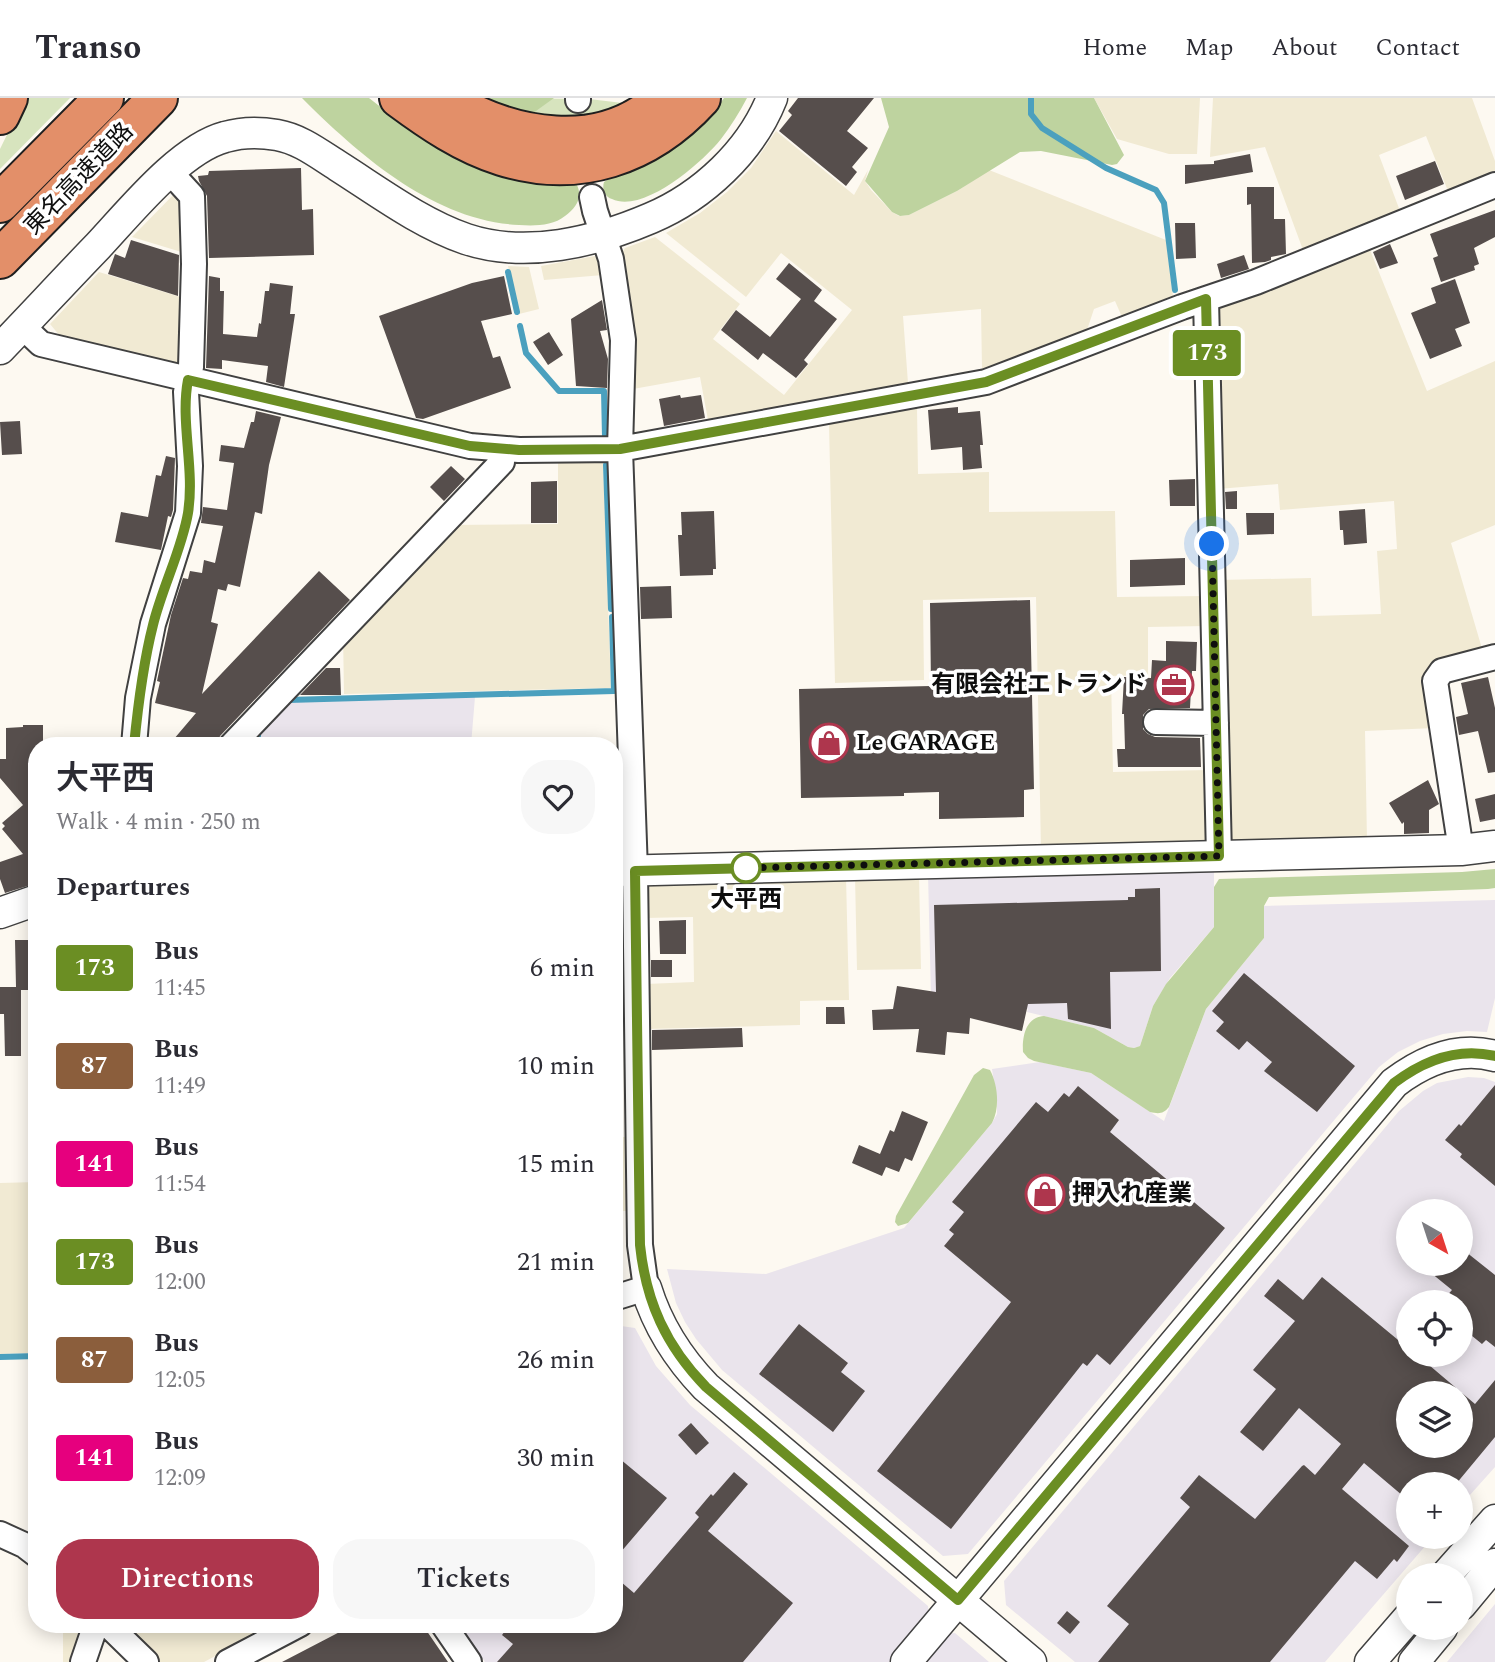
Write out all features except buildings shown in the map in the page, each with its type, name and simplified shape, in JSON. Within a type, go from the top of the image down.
[{"type":"highway","points":[[0,115],[8,98]]},
{"type":"highway","name":"東名高速道路","points":[[0,203],[104,98]]},
{"type":"highway","name":"東名高速道路","points":[[0,259],[158,98]]},
{"type":"highway","points":[[32,227],[152,130],[184,98]]},
{"type":"highway","points":[[399,98],[443,128],[500,156],[530,163],[562,166],[604,160],[653,140],[678,121],[701,98]]},
{"type":"highway","points":[[444,98],[481,118],[508,127],[536,135],[562,137],[589,135],[614,128],[638,117],[663,98]]},
{"type":"street","points":[[0,349],[170,172],[199,148],[224,137],[251,132],[278,135],[304,145],[438,228],[469,240],[532,248],[603,235],[662,214],[690,197],[736,156],[755,130],[772,98]]},
{"type":"street","points":[[135,737],[138,698],[153,624],[188,513],[190,466],[186,392],[191,367],[194,264],[192,196],[170,172]]},
{"type":"street","points":[[22,326],[41,344],[447,442],[502,450],[620,449],[986,382],[1256,282],[1495,185]]},
{"type":"street","points":[[592,197],[611,259],[622,320],[620,449],[623,737]]},
{"type":"street","points":[[1206,299],[1219,856]]},
{"type":"street","points":[[240,737],[502,462],[502,450]]},
{"type":"street","points":[[1461,850],[1435,681],[1442,671],[1495,657]]},
{"type":"street","points":[[1156,722],[1216,723]]},
{"type":"street","points":[[623,766],[624,871],[640,1245],[646,1288],[664,1333],[676,1353],[706,1387],[1031,1662]]},
{"type":"street","points":[[624,871],[1461,850],[1495,846]]},
{"type":"street","points":[[0,913],[28,903]]},
{"type":"street","points":[[906,1662],[1394,1083],[1428,1061],[1467,1053],[1495,1056]]},
{"type":"street","points":[[623,1295],[646,1288]]},
{"type":"street","points":[[1457,1563],[1495,1520]]},
{"type":"street","points":[[0,1534],[28,1548]]},
{"type":"street","points":[[1473,1591],[1495,1564]]},
{"type":"street","points":[[1370,1662],[1396,1632]]},
{"type":"street","points":[[83,1662],[93,1633]]},
{"type":"street","points":[[116,1633],[146,1662]]},
{"type":"street","points":[[228,1662],[283,1633]]},
{"type":"street","points":[[449,1633],[469,1662]]},
{"type":"street","points":[[1414,1662],[1432,1640]]},
{"type":"shaded area","points":[[1094,98],[1200,98],[1197,154],[1169,154],[1117,139]]},
{"type":"shaded area","points":[[1213,98],[1472,98],[1495,161],[1495,171],[1448,191],[1426,136],[1379,155],[1400,211],[1303,250],[1265,147],[1210,157]]},
{"type":"shaded area","points":[[776,131],[854,195],[868,170],[865,181],[871,190],[899,216],[909,215],[957,191],[989,170],[1166,240],[1173,297],[1122,317],[1115,301],[1094,309],[1087,330],[982,369],[981,309],[903,316],[908,383],[708,420],[700,377],[633,389],[633,319],[621,254],[625,248],[655,237],[740,304],[713,339],[784,395],[852,310],[781,253],[746,297],[666,233],[700,213],[727,192],[751,168]]},
{"type":"shaded area","points":[[178,190],[186,199],[188,254],[132,237]]},
{"type":"shaded area","points":[[1370,250],[1427,391],[1495,361],[1495,525],[1451,543],[1483,652],[1429,666],[1426,671],[1435,728],[1365,731],[1367,841],[1231,844],[1227,840],[1220,580],[1311,578],[1312,616],[1381,614],[1377,551],[1397,549],[1394,501],[1280,510],[1278,484],[1218,489],[1214,315],[1219,308]]},
{"type":"shaded area","points":[[595,256],[600,260],[603,275],[544,280],[541,266]]},
{"type":"shaded area","points":[[508,266],[529,267],[539,309],[519,314]]},
{"type":"shaded area","points":[[99,272],[187,299],[185,366],[60,336],[50,324]]},
{"type":"shaded area","points":[[917,407],[918,474],[989,472],[989,512],[1115,511],[1117,597],[1205,596],[1206,626],[1148,627],[1148,675],[1111,676],[1113,772],[1209,770],[1211,840],[1206,845],[1041,850],[1036,597],[923,600],[924,680],[835,683],[829,424]]},
{"type":"shaded area","points":[[558,462],[603,462],[611,688],[344,694],[343,633],[447,525],[558,524]]},
{"type":"shaded area","points":[[475,697],[472,737],[261,737],[261,733],[291,701]]},
{"type":"shaded area","points":[[1214,867],[1214,927],[1170,978],[1153,1006],[1140,1046],[1128,1047],[1094,1028],[1027,1012],[1028,1009],[966,995],[931,996],[928,874]]},
{"type":"shaded area","points":[[919,875],[921,969],[857,970],[855,876]]},
{"type":"shaded area","points":[[846,877],[849,1000],[800,1001],[800,1025],[647,1029],[646,984],[694,982],[693,917],[645,918],[644,887],[649,882]]},
{"type":"shaded area","points":[[1495,900],[1495,998],[1487,1032],[1443,1034],[1420,1041],[1398,1052],[1379,1067],[968,1554],[943,1556],[722,1370],[685,1322],[676,1303],[667,1269],[766,1274],[904,1228],[997,1114],[992,1069],[1040,1062],[1091,1073],[1164,1121],[1206,1009],[1264,938],[1264,906]]},
{"type":"shaded area","points":[[1468,1077],[1495,1082],[1495,1467],[1473,1492],[1473,1472],[1396,1472],[1396,1549],[1423,1549],[1411,1563],[1396,1563],[1396,1580],[1325,1662],[1075,1662],[1006,1605],[1004,1581],[1399,1111],[1437,1083]]},
{"type":"shaded area","points":[[623,1137],[629,1137],[630,1211],[623,1211]]},
{"type":"shaded area","points":[[28,1182],[28,1353],[0,1354],[0,1183]]},
{"type":"shaded area","points":[[623,1326],[635,1328],[656,1366],[690,1405],[928,1606],[929,1615],[889,1662],[485,1662],[465,1633],[623,1633]]},
{"type":"shaded area","points":[[1495,1604],[1495,1662],[1447,1662],[1465,1640],[1473,1640],[1473,1631]]},
{"type":"shaded area","points":[[63,1633],[83,1633],[73,1662],[63,1662]]},
{"type":"shaded area","points":[[125,1633],[259,1633],[204,1662],[155,1662]]},
{"type":"shaded area","points":[[955,1633],[989,1662],[922,1662],[946,1634]]},
{"type":"green space","points":[[25,98],[70,98],[0,169],[0,149]]},
{"type":"green space","points":[[302,98],[369,98],[405,126],[462,160],[493,174],[527,182],[577,185],[577,202],[572,210],[560,219],[537,225],[488,221],[457,211],[428,198],[373,162]]},
{"type":"green space","points":[[474,98],[589,99],[631,104],[562,123]]},
{"type":"green space","points":[[488,98],[554,98],[529,116]]},
{"type":"green space","points":[[724,98],[747,98],[721,139],[700,161],[671,184],[639,199],[625,202],[609,198],[605,194],[604,182],[634,170],[673,148],[695,131]]},
{"type":"green space","points":[[881,98],[1094,98],[1124,155],[1117,164],[1112,165],[1041,151],[1020,152],[957,191],[909,215],[900,216],[892,212],[865,181],[889,127]]},
{"type":"green space","points":[[1495,869],[1495,888],[1488,889],[1269,897],[1264,906],[1264,938],[1206,1009],[1169,1107],[1163,1112],[1150,1112],[1091,1073],[1034,1061],[1023,1052],[1026,1028],[1033,1020],[1044,1016],[1094,1028],[1128,1047],[1140,1046],[1153,1006],[1166,984],[1214,927],[1214,887],[1219,879]]},
{"type":"green space","points":[[983,1068],[990,1070],[996,1089],[997,1104],[992,1123],[908,1223],[898,1226],[895,1222],[896,1216],[974,1075]]},
{"type":"waterway","points":[[1031,98],[1031,114],[1042,128],[1106,168],[1156,190],[1164,203],[1175,290]]},
{"type":"waterway","points":[[508,272],[517,312]]},
{"type":"waterway","points":[[520,326],[526,353],[559,391],[604,391],[605,437]]},
{"type":"waterway","points":[[606,465],[611,609]]},
{"type":"waterway","points":[[288,700],[614,691],[612,617]]},
{"type":"waterway","points":[[258,730],[258,737]]},
{"type":"waterway","points":[[0,1357],[28,1356]]},
{"type":"bus line","name":"173","points":[[135,737],[138,698],[153,624],[188,513],[188,380],[470,446],[519,450],[620,449],[986,382],[1206,299],[1219,856],[635,871],[640,1245],[642,1268],[654,1312],[676,1353],[706,1387],[958,1600],[1394,1083],[1428,1061],[1467,1053],[1495,1056]]},
{"type":"place","name":"有限会社エトランド","points":[[1174,685]]},
{"type":"place","name":"Le GARAGE","points":[[829,743]]},
{"type":"place","name":"大平西","points":[[746,868]]},
{"type":"place","name":"押入れ産業","points":[[1045,1194]]},
{"type":"route","points":[[746,868],[742,868],[1219,856],[1212,544]]}]
